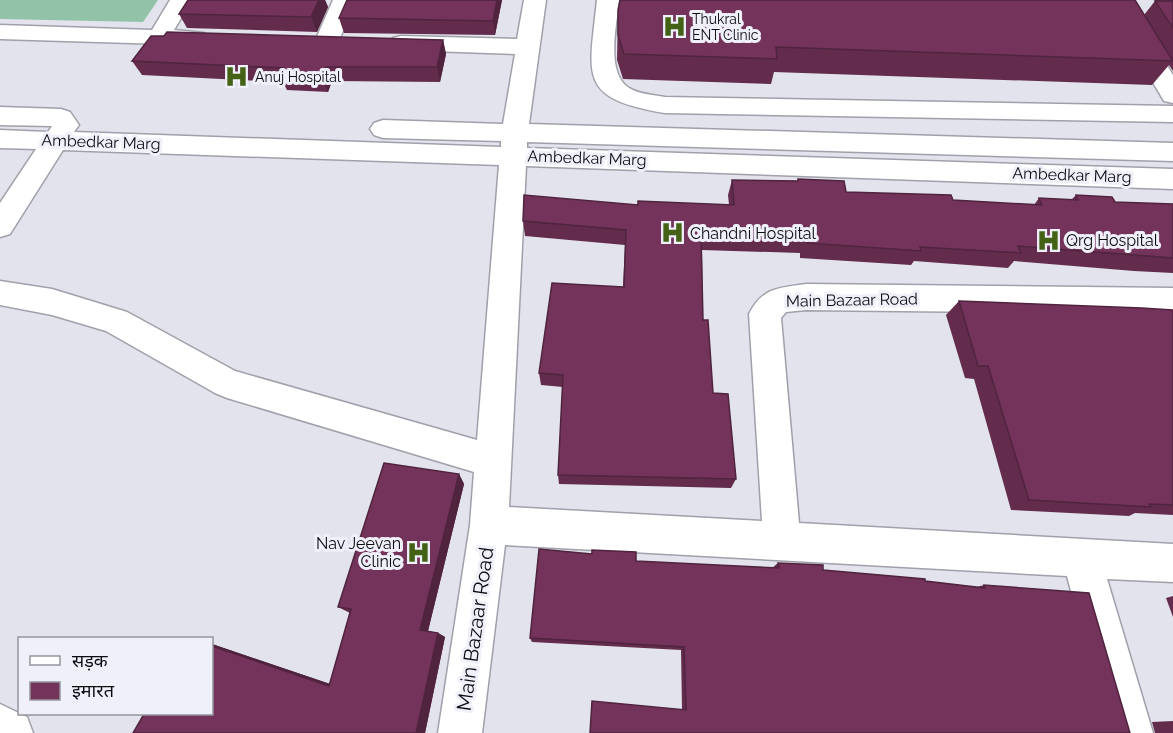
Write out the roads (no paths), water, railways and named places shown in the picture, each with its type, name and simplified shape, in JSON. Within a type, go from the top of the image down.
[{"type":"street","points":[[159,37],[181,0]]},
{"type":"street","points":[[344,0],[316,41],[528,46]]},
{"type":"street","name":"Main Bazaar Road","points":[[460,733],[489,525],[514,144],[535,0]]},
{"type":"street","points":[[608,0],[604,76],[609,87],[620,96],[638,102],[665,105],[1173,114]]},
{"type":"street","points":[[1115,0],[1173,95]]},
{"type":"street","points":[[0,32],[215,38]]},
{"type":"street","points":[[820,107],[828,141]]},
{"type":"street","name":"Ambedkar Marg","points":[[0,116],[63,130],[514,144],[1173,179]]},
{"type":"street","points":[[0,225],[63,130]]},
{"type":"street","name":"Ambedkar Marg","points":[[0,140],[63,130]]},
{"type":"street","name":"Ambedkar Marg","points":[[514,144],[828,141],[1173,152]]},
{"type":"street","points":[[0,293],[52,302],[116,321],[227,382],[493,461]]},
{"type":"street","name":"Main Bazaar Road","points":[[782,542],[765,314],[777,301],[806,297],[1173,301]]},
{"type":"street","name":"Main Bazaar Road","points":[[489,525],[1082,560],[1173,563]]},
{"type":"street","points":[[1082,560],[1131,733]]},
{"type":"street","points":[[0,726],[11,733]]},
{"type":"place","name":"Thukral ENT Clinic","points":[[674,27]]},
{"type":"place","name":"Anuj Hospital","points":[[237,77]]},
{"type":"place","name":"Chandni Hospital","points":[[672,233]]},
{"type":"place","name":"Qrg Hospital","points":[[1048,240]]},
{"type":"place","name":"Nav Jeevan Clinic","points":[[419,552]]}]
